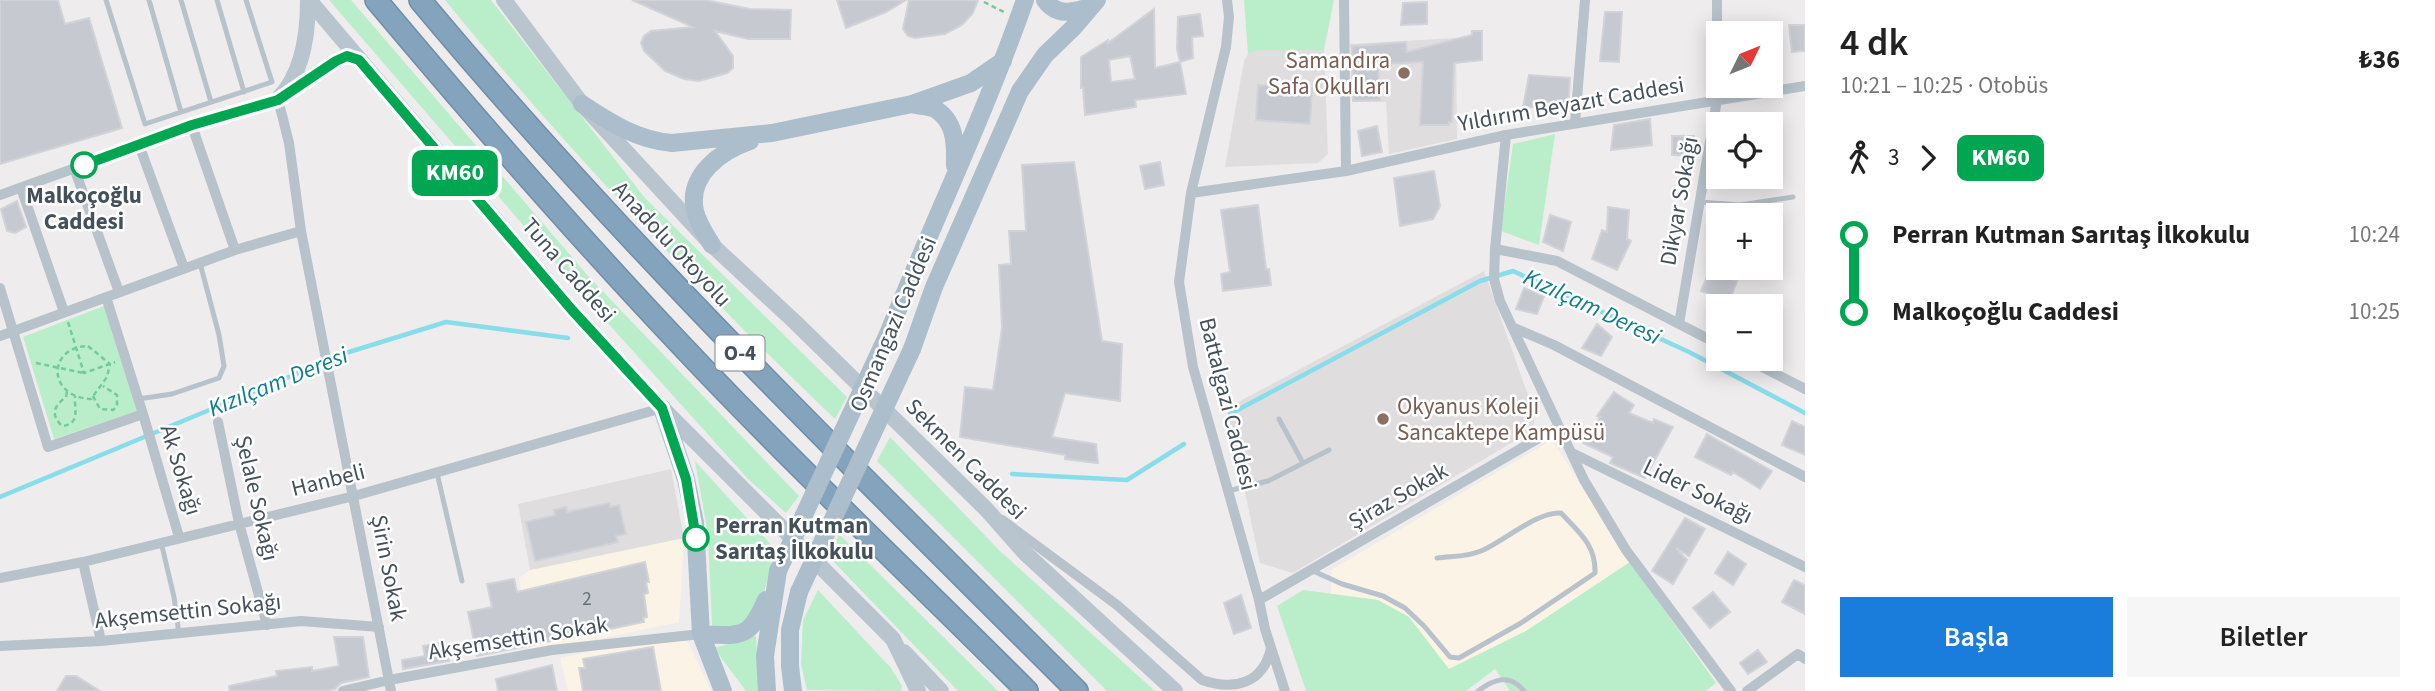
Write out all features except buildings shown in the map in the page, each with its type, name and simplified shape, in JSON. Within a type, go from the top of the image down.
[{"type":"highway","name":"O-4","points":[[376,0],[523,173],[682,347],[1027,691]]},
{"type":"highway","name":"Anadolu Otoyolu","points":[[420,0],[477,68],[634,243],[794,408],[1077,691]]},
{"type":"main road","name":"Tuna Caddesi","points":[[308,0],[572,310],[662,408],[893,639],[941,691]]},
{"type":"main road","points":[[278,100],[290,87],[295,76],[308,29],[308,0]]},
{"type":"main road","name":"Sekmen Caddesi","points":[[504,0],[582,104],[712,245],[795,322],[986,509],[1025,552],[1175,691]]},
{"type":"main road","name":"Osmangazi Caddesi","points":[[767,691],[765,656],[778,571],[888,334],[1003,61],[1025,0]]},
{"type":"main road","points":[[1045,0],[1046,4],[1059,12],[1069,14],[1094,4]]},
{"type":"main road","name":"Osmangazi Caddesi","points":[[795,689],[790,666],[790,630],[799,592],[912,349],[934,286],[1020,92],[1045,55],[1094,4]]},
{"type":"main road","points":[[278,100],[336,61],[347,56],[359,60]]},
{"type":"main road","points":[[582,104],[623,129],[655,142],[672,143],[772,134],[912,104],[971,83],[1003,61]]},
{"type":"main road","points":[[912,104],[935,110],[947,122],[956,138],[954,178]]},
{"type":"main road","points":[[712,245],[694,208],[699,183],[705,170],[726,152],[772,134]]},
{"type":"main road","points":[[662,408],[686,479],[695,523],[701,634],[723,691]]},
{"type":"main road","points":[[701,634],[740,634],[755,625],[778,571]]},
{"type":"main road","points":[[893,639],[918,691]]},
{"type":"street","name":"Battalgazi Caddesi","points":[[1227,0],[1229,16],[1226,47],[1192,193],[1179,282],[1193,367],[1265,629],[1285,691]]},
{"type":"street","points":[[1345,0],[1346,171]]},
{"type":"street","points":[[1575,123],[1585,0]]},
{"type":"street","name":"Dikyar Sokağı","points":[[1679,324],[1717,100],[1717,0]]},
{"type":"street","name":"Yıldırım Beyazıt Caddesi","points":[[1192,193],[1346,171],[1506,135],[1805,86]]},
{"type":"street","points":[[0,195],[192,125],[278,100]]},
{"type":"street","name":"Şirin Sokak","points":[[278,100],[289,143],[300,231],[390,686]]},
{"type":"street","points":[[192,125],[235,250]]},
{"type":"street","points":[[1506,135],[1494,273],[1500,301],[1584,480],[1626,550],[1731,691]]},
{"type":"street","points":[[139,145],[184,268]]},
{"type":"street","points":[[74,168],[120,292]]},
{"type":"street","points":[[21,187],[64,312]]},
{"type":"street","points":[[0,336],[235,250],[300,231]]},
{"type":"street","points":[[1495,249],[1557,261],[1706,338]]},
{"type":"street","points":[[0,288],[48,447],[143,414]]},
{"type":"street","name":"Ak Sokağı","points":[[106,297],[180,537]]},
{"type":"street","points":[[1513,327],[1554,345],[1805,477]]},
{"type":"street","points":[[1770,371],[1805,389]]},
{"type":"street","name":"Hanbeli","points":[[0,578],[83,562],[354,496],[662,408]]},
{"type":"street","name":"Şelale Sokağı","points":[[218,422],[239,523],[267,625]]},
{"type":"street","name":"Şiraz Sokak","points":[[1259,600],[1558,427]]},
{"type":"street","name":"Lider Sokağı","points":[[1572,453],[1805,567]]},
{"type":"street","points":[[986,509],[1049,552],[1117,605],[1202,680],[1216,687],[1244,685],[1266,666],[1271,649],[1265,629]]},
{"type":"street","points":[[83,562],[101,641]]},
{"type":"street","name":"Akşemsettin Sokağı","points":[[0,646],[101,641],[301,621],[379,627]]},
{"type":"street","name":"Akşemsettin Sokak","points":[[343,691],[390,686],[552,650],[701,634]]},
{"type":"street","points":[[1747,691],[1797,654],[1805,659]]},
{"type":"lane","points":[[106,0],[145,124],[272,82],[246,0]]},
{"type":"lane","points":[[149,0],[181,112]]},
{"type":"lane","points":[[181,0],[211,102]]},
{"type":"lane","points":[[217,0],[243,92]]},
{"type":"lane","points":[[1700,202],[1740,205],[1793,197]]},
{"type":"lane","points":[[138,399],[172,394],[219,378],[224,366],[219,335],[200,263]]},
{"type":"lane","points":[[1279,419],[1303,463]]},
{"type":"lane","points":[[1228,491],[1268,481],[1329,450]]},
{"type":"lane","points":[[437,472],[462,581]]},
{"type":"lane","points":[[1311,570],[1353,588],[1383,596],[1405,608],[1450,657],[1460,658],[1521,623],[1595,573],[1594,553],[1583,536],[1556,512],[1542,515],[1506,539],[1481,551],[1437,558]]},
{"type":"lane","points":[[161,542],[174,597],[179,634]]},
{"type":"lane","points":[[1478,691],[1488,683],[1501,679],[1514,682],[1524,691]]},
{"type":"path","points":[[984,2],[1004,12]]},
{"type":"path","points":[[64,312],[84,373]]},
{"type":"path","points":[[75,346],[88,346],[110,364],[103,386],[91,398],[67,392],[57,380],[57,368],[66,353],[75,346]]},
{"type":"path","points":[[21,359],[84,373],[125,358]]},
{"type":"path","points":[[93,396],[100,409],[113,410],[117,406],[117,395],[103,386]]},
{"type":"path","points":[[67,392],[54,412],[55,418],[62,426],[70,425],[74,420],[77,413],[75,396]]},
{"type":"shaded area","name":"Samandıra Safa Okulları","points":[[1456,38],[1457,139],[1389,154],[1386,102],[1352,102],[1350,44]]},
{"type":"shaded area","points":[[1257,50],[1324,50],[1328,154],[1318,163],[1225,167],[1244,61],[1248,54]]},
{"type":"shaded area","name":"Okyanus Koleji Sancaktepe Kampüsü","points":[[1484,271],[1535,415],[1533,430],[1293,573],[1260,563],[1227,408]]},
{"type":"shaded area","points":[[1552,440],[1630,562],[1526,631],[1448,669],[1409,617],[1378,600],[1331,594],[1331,570]]},
{"type":"shaded area","points":[[671,469],[684,538],[530,570],[518,504]]},
{"type":"shaded area","points":[[684,538],[679,622],[532,651],[519,578],[530,570]]},
{"type":"shaded area","points":[[683,632],[711,691],[568,691],[560,658]]},
{"type":"green space","points":[[329,0],[351,0],[589,277],[799,496],[786,513],[748,479],[605,320]]},
{"type":"green space","points":[[445,0],[491,0],[645,198],[847,397],[835,419],[733,319],[634,216],[537,109]]},
{"type":"green space","points":[[1244,0],[1334,0],[1324,50],[1257,50],[1248,54]]},
{"type":"green space","points":[[1555,134],[1539,245],[1501,231],[1513,144]]},
{"type":"green space","points":[[104,306],[137,411],[54,439],[23,337]]},
{"type":"green space","points":[[890,437],[1000,551],[1155,691],[1107,691],[877,461]]},
{"type":"green space","points":[[695,461],[775,549],[759,614],[740,629],[712,627],[708,534]]},
{"type":"green space","points":[[839,534],[998,691],[958,691],[830,558]]},
{"type":"green space","points":[[1630,562],[1716,683],[1706,691],[1510,691],[1495,669],[1466,691],[1306,691],[1277,606],[1303,590],[1378,600],[1409,617],[1449,669],[1526,631]]},
{"type":"green space","points":[[818,590],[891,668],[902,686],[901,691],[807,690],[801,664],[803,620]]},
{"type":"green space","points":[[756,636],[759,691],[746,691],[714,648]]},
{"type":"waterway","name":"Kızılçam Deresi","points":[[1230,414],[1480,281],[1513,271],[1689,352],[1805,413]]},
{"type":"waterway","name":"Kızılçam Deresi","points":[[0,497],[349,352],[446,322],[568,338]]},
{"type":"waterway","name":"Kızılçam Deresi","points":[[1012,474],[1127,480],[1184,444]]},
{"type":"bus line","name":"KM60","points":[[84,165],[192,125],[278,100],[336,61],[347,56],[359,60],[572,310],[662,408],[686,479],[696,538]]},
{"type":"place","name":"Samandıra Safa Okulları","points":[[1404,73]]},
{"type":"place","name":"Malkoçoğlu Caddesi","points":[[84,165]]},
{"type":"place","name":"Okyanus Koleji Sancaktepe Kampüsü","points":[[1383,419]]},
{"type":"place","name":"Perran Kutman Sarıtaş İlkokulu","points":[[696,538]]}]
